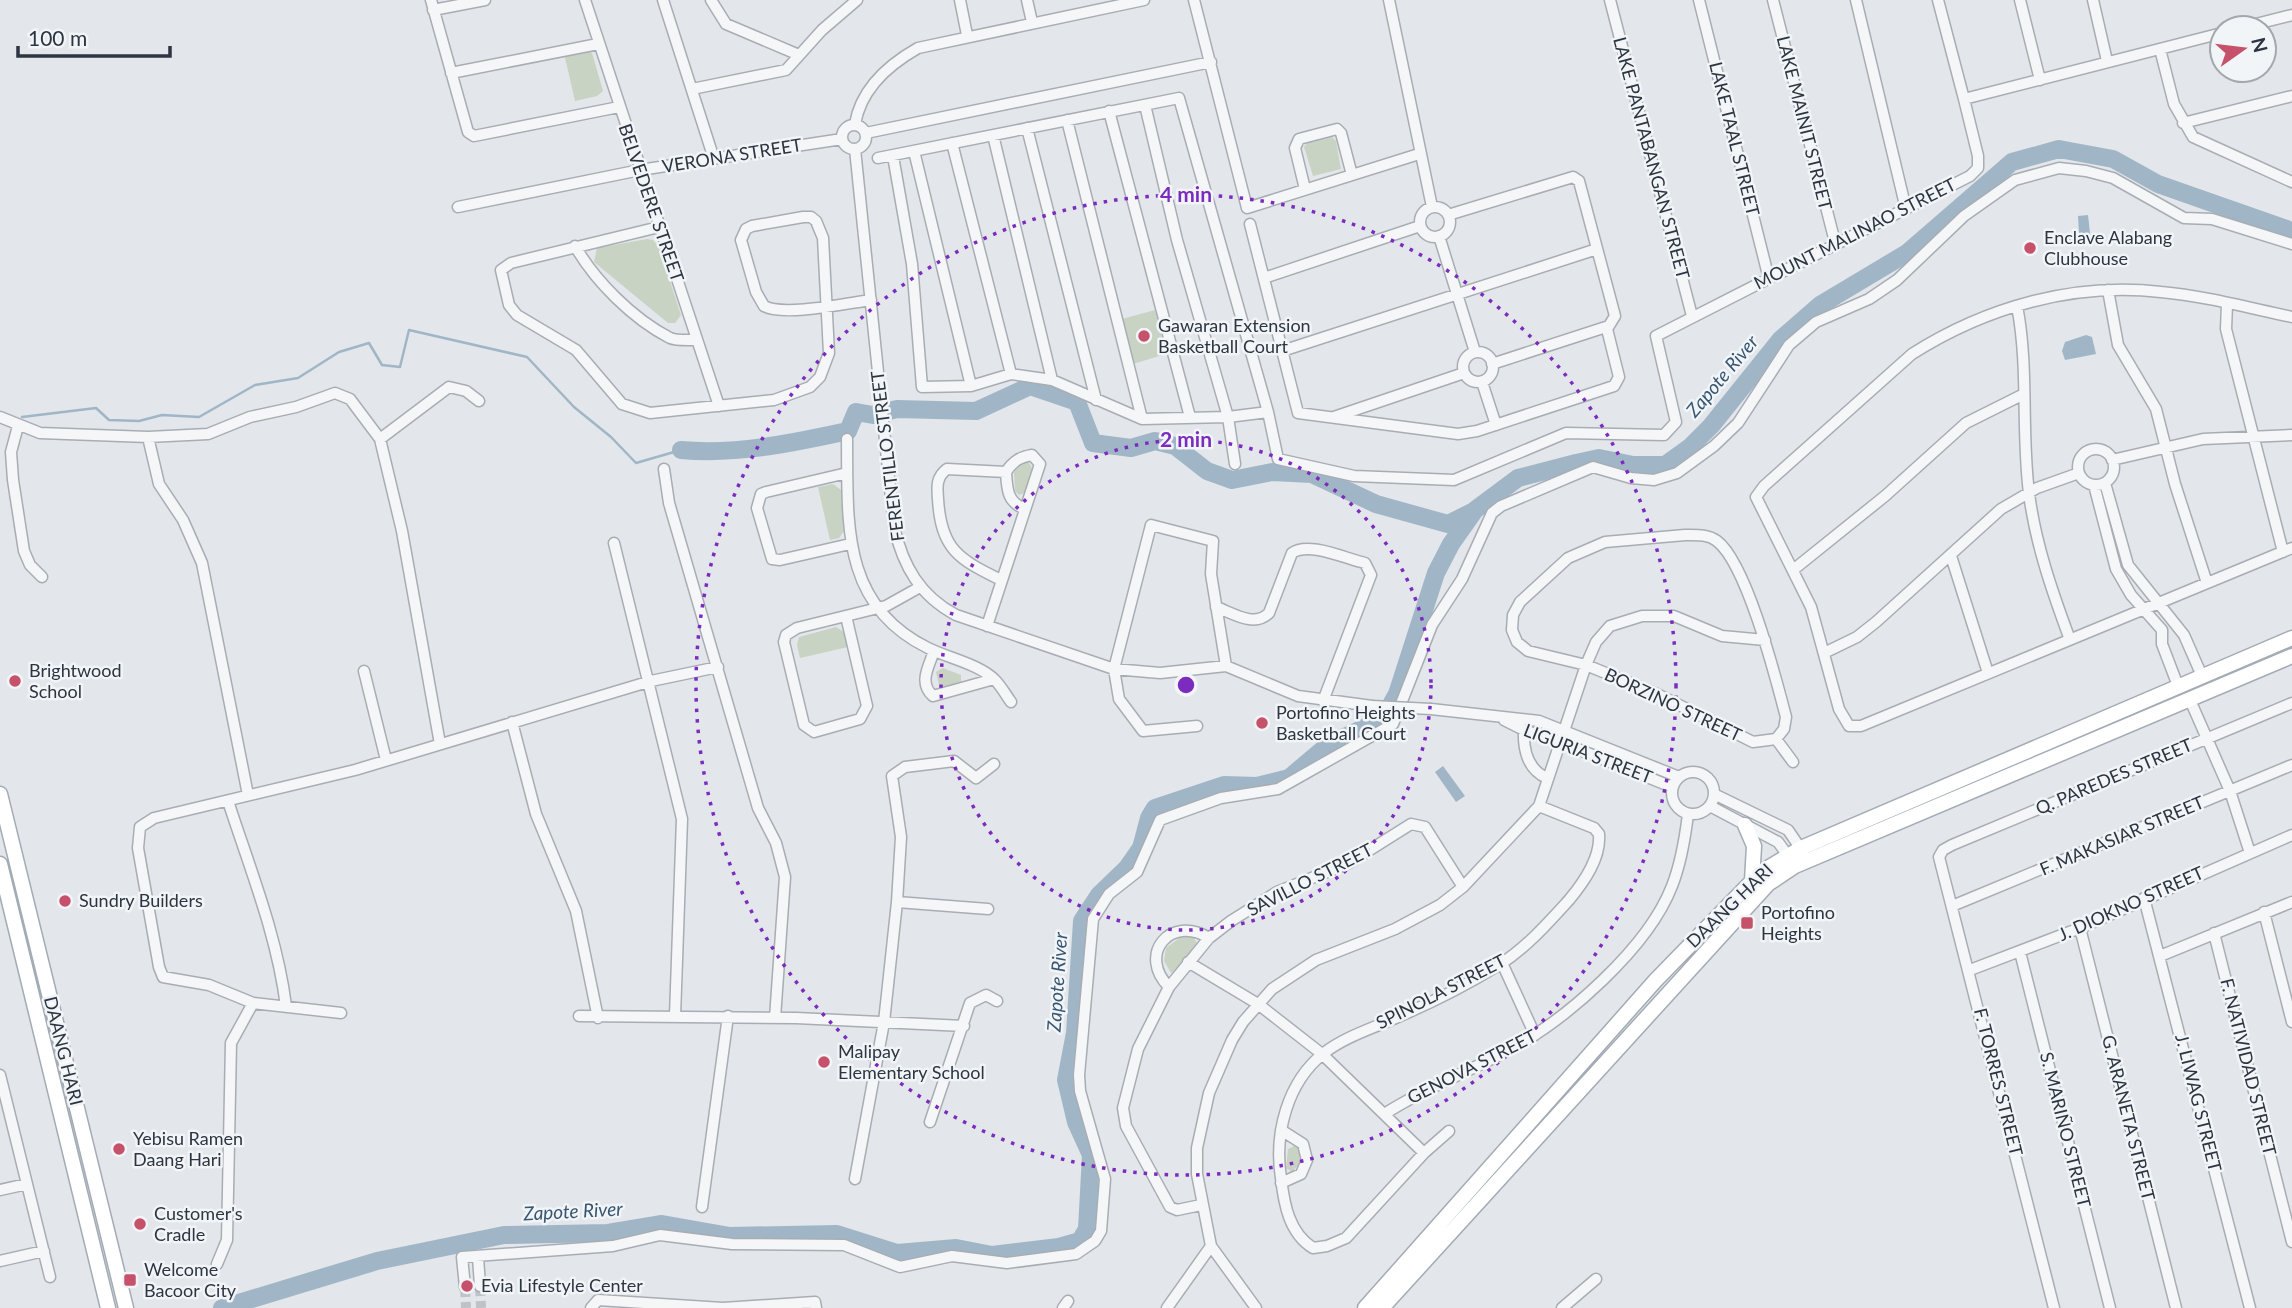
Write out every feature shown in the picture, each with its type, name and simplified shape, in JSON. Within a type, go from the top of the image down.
[{"type":"main road","name":"DAANG HARI","points":[[1382,1308],[1655,981],[1752,880],[2178,686],[2292,638]]},
{"type":"main road","name":"DAANG HARI","points":[[1364,1308],[1475,1195],[1760,892],[1798,857],[2190,700],[2292,656]]},
{"type":"main road","name":"DAANG HARI","points":[[0,794],[4,830],[126,1308]]},
{"type":"main road","points":[[1745,825],[1754,846],[1752,880]]},
{"type":"main road","name":"DAANG HARI","points":[[0,864],[108,1308]]},
{"type":"street","points":[[485,0],[432,5],[464,125],[474,136],[619,107]]},
{"type":"street","name":"BELVEDERE STREET","points":[[585,0],[719,406]]},
{"type":"street","points":[[663,0],[714,159]]},
{"type":"street","points":[[711,0],[726,24],[799,55]]},
{"type":"street","points":[[692,89],[780,72],[856,0]]},
{"type":"street","points":[[960,0],[967,35]]},
{"type":"street","points":[[1027,0],[1032,22]]},
{"type":"street","points":[[866,133],[864,144],[856,149],[844,145],[843,131],[855,124],[859,104],[867,92],[893,65],[918,48],[967,35],[1144,0]]},
{"type":"street","points":[[1194,0],[1247,208],[1419,154]]},
{"type":"street","points":[[1389,0],[1432,207]]},
{"type":"street","name":"LAKE PANTABANGAN STREET","points":[[1610,0],[1692,316]]},
{"type":"street","name":"LAKE TAAL STREET","points":[[1699,0],[1769,279]]},
{"type":"street","name":"LAKE MAINIT STREET","points":[[1773,0],[1836,246]]},
{"type":"street","points":[[1856,0],[1906,209]]},
{"type":"street","points":[[1938,0],[1964,99],[2208,37]]},
{"type":"street","points":[[2020,0],[2040,80]]},
{"type":"street","points":[[2093,0],[2107,61]]},
{"type":"street","points":[[451,74],[598,44]]},
{"type":"street","points":[[2160,49],[2174,104],[2193,137],[2292,182]]},
{"type":"street","points":[[866,133],[1210,62]]},
{"type":"street","points":[[2183,123],[2292,96]]},
{"type":"street","points":[[878,158],[1179,98],[1268,412],[1142,419],[1052,380],[1011,374],[971,386],[922,387],[912,264],[893,156]]},
{"type":"street","name":"MOUNT MALINAO STREET","points":[[1268,412],[1278,459],[1354,476],[1454,480],[1566,433],[1664,435],[1676,422],[1656,336],[1970,176],[1978,168],[1978,156],[1964,99]]},
{"type":"street","points":[[1145,104],[1177,240],[1228,416],[1235,464]]},
{"type":"street","points":[[1109,111],[1190,417]]},
{"type":"street","points":[[1067,120],[1142,419]]},
{"type":"street","points":[[855,124],[866,133]]},
{"type":"street","points":[[1027,128],[1096,400]]},
{"type":"street","points":[[1306,189],[1295,148],[1299,139],[1337,130],[1341,133],[1352,175]]},
{"type":"street","points":[[993,135],[1052,380]]},
{"type":"street","name":"VERONA STREET","points":[[458,206],[640,170],[842,139]]},
{"type":"street","points":[[952,144],[1011,374]]},
{"type":"street","name":"FERENTILLO STREET","points":[[856,149],[883,427],[899,550],[920,587],[943,609],[1114,669]]},
{"type":"street","points":[[914,151],[971,386]]},
{"type":"street","points":[[465,1287],[461,1257],[525,1250],[612,1246],[660,1235],[732,1244],[845,1245],[900,1267],[952,1256],[1007,1263],[1076,1254],[1095,1241],[1104,1219],[1105,1179],[1080,1091],[1079,1075],[1091,930],[1100,905],[1138,872],[1160,820],[1221,798],[1278,789],[1393,724],[1432,625],[1462,579],[1492,513],[1501,506],[1593,467],[1631,478],[1654,480],[1677,473],[1714,446],[1738,423],[1789,345],[1816,322],[1869,299],[1897,280],[1964,216],[2015,180],[2059,168],[2087,171],[2113,178],[2184,218],[2212,219],[2292,244]]},
{"type":"street","points":[[1448,215],[1573,177],[1579,181],[1615,316],[1609,326],[1492,364]]},
{"type":"street","points":[[1432,207],[1441,208],[1448,215],[1449,225],[1439,236],[1425,233],[1420,226],[1423,212],[1432,207]]},
{"type":"street","points":[[659,227],[511,263],[501,270],[509,306],[517,316],[576,350],[622,404],[650,413],[774,400],[810,387],[820,377],[829,353],[829,305],[822,238],[816,221],[803,216],[747,229],[743,234],[742,246],[756,292],[764,306],[776,310],[829,305],[871,300]]},
{"type":"street","points":[[1250,224],[1298,413],[1331,418],[1355,415],[1464,373]]},
{"type":"street","points":[[1264,278],[1420,226]]},
{"type":"street","points":[[1439,236],[1475,352]]},
{"type":"street","points":[[575,246],[590,272],[642,318],[672,339],[697,340]]},
{"type":"street","points":[[1282,351],[1597,249]]},
{"type":"street","points":[[2227,304],[2226,329],[2287,550],[2147,610],[2069,637],[1861,726],[1849,726],[1839,709],[1811,607],[1756,497],[1764,486],[1912,354],[1935,339],[2017,306],[2063,294],[2108,290],[2160,291],[2227,304],[2292,317]]},
{"type":"street","points":[[2108,290],[2118,345],[2123,358],[2152,400],[2207,583]]},
{"type":"street","points":[[2017,306],[2025,352],[2024,394],[2029,493],[2042,550],[2069,637]]},
{"type":"street","points":[[1355,415],[1458,434],[1496,425],[1614,386],[1619,377],[1609,326]]},
{"type":"street","points":[[1475,352],[1485,354],[1492,364],[1490,376],[1482,382],[1473,381],[1464,373],[1464,362],[1475,352]]},
{"type":"street","points":[[1482,382],[1496,425]]},
{"type":"street","points":[[1616,382],[1628,389]]},
{"type":"street","points":[[380,439],[449,387],[466,391],[479,401]]},
{"type":"street","points":[[0,416],[18,426],[40,433],[148,437],[208,434],[250,417],[296,408],[335,393],[350,399],[380,439],[402,531],[440,744]]},
{"type":"street","points":[[1793,570],[1885,496],[1966,424],[2024,394]]},
{"type":"street","points":[[18,426],[12,452],[13,480],[24,551],[30,565],[42,577]]},
{"type":"street","points":[[2112,460],[2203,439],[2292,435]]},
{"type":"street","points":[[148,437],[159,484],[183,520],[202,563],[248,795]]},
{"type":"street","points":[[847,439],[850,544],[857,570],[880,607],[896,627],[934,651],[995,679],[1011,702]]},
{"type":"street","points":[[2102,450],[2112,460],[2112,475],[2099,484],[2085,481],[2079,473],[2080,458],[2087,451],[2102,450]]},
{"type":"street","points":[[987,626],[1041,468],[1038,458],[1032,455],[1016,460],[1006,471],[947,470],[937,485],[939,522],[952,550],[967,563],[1001,580]]},
{"type":"street","points":[[664,469],[669,503],[758,808],[776,843],[785,877],[775,1018]]},
{"type":"street","points":[[1006,471],[1012,503],[1025,509]]},
{"type":"street","points":[[1824,653],[1857,637],[2001,509],[2029,493],[2079,473]]},
{"type":"street","points":[[847,474],[766,492],[761,495],[757,508],[772,559],[780,560],[850,544]]},
{"type":"street","points":[[2099,484],[2128,565],[2184,635],[2202,676]]},
{"type":"street","points":[[2099,484],[2116,569],[2131,595],[2162,630],[2162,644],[2178,686]]},
{"type":"street","points":[[1197,726],[1143,731],[1119,699],[1114,669],[1151,525],[1213,541],[1211,574],[1226,666]]},
{"type":"street","name":"BORZINO STREET","points":[[1765,640],[1725,549],[1710,537],[1701,536],[1605,542],[1585,549],[1568,558],[1520,602],[1513,615],[1512,630],[1517,642],[1528,652],[1586,665],[1657,694],[1753,742],[1776,739]]},
{"type":"street","points":[[614,543],[682,820],[675,1016]]},
{"type":"street","points":[[1216,607],[1250,620],[1264,618],[1269,614],[1292,554],[1297,550],[1308,549],[1365,563],[1371,575],[1323,701]]},
{"type":"street","points":[[1951,556],[1987,673]]},
{"type":"street","points":[[846,616],[866,706],[860,719],[814,733],[804,725],[784,642],[786,635],[797,628],[880,607],[920,587]]},
{"type":"street","points":[[1255,1308],[1211,1246],[1202,1205],[1196,1147],[1209,1093],[1232,1040],[1272,989],[1317,960],[1420,917],[1463,887],[1539,806],[1586,665],[1596,642],[1610,626],[1643,616],[1674,616],[1722,636],[1765,640],[1786,717],[1784,729],[1776,739],[1793,762]]},
{"type":"street","points":[[934,651],[925,678],[933,696],[995,679]]},
{"type":"street","name":"LIGURIA STREET","points":[[1114,669],[1160,673],[1226,666],[1298,696],[1323,701],[1431,709],[1504,720],[1527,718],[1564,730],[1679,777]]},
{"type":"street","points":[[341,1013],[253,1003],[209,985],[163,977],[138,848],[140,827],[154,818],[386,760],[650,681],[718,667]]},
{"type":"street","points":[[364,671],[386,760]]},
{"type":"street","points":[[2190,700],[2230,791],[2250,853]]},
{"type":"street","name":"Q. PAREDES STREET","points":[[1939,857],[1943,850],[1952,845],[2292,703]]},
{"type":"street","name":"LIGURIA STREET","points":[[1504,720],[1672,788]]},
{"type":"street","points":[[513,722],[536,814],[576,911],[598,1018]]},
{"type":"street","points":[[1524,730],[1529,762],[1547,778]]},
{"type":"street","points":[[855,1179],[884,1022],[897,902],[901,837],[892,776],[905,767],[954,761],[976,778],[994,764]]},
{"type":"street","name":"F. MAKASIAR STREET","points":[[1952,906],[2292,765]]},
{"type":"street","points":[[1699,772],[1710,781],[1714,794],[1710,806],[1700,813],[1688,814],[1675,804],[1672,788],[1679,777],[1699,772]]},
{"type":"street","points":[[1714,794],[1788,830],[1798,857]]},
{"type":"street","points":[[228,801],[270,928],[281,967],[286,1006]]},
{"type":"street","name":"SPINOLA STREET","points":[[1322,1054],[1502,963],[1527,944],[1579,888],[1598,852],[1599,834],[1594,828],[1539,806]]},
{"type":"street","points":[[1710,806],[1779,842],[1798,857]]},
{"type":"street","name":"GENOVA STREET","points":[[1386,1113],[1422,1090],[1535,1035],[1595,987],[1650,924],[1671,889],[1682,856],[1688,814]]},
{"type":"street","name":"SAVILLO STREET","points":[[1202,1205],[1177,1210],[1170,1207],[1123,1118],[1138,1049],[1170,987],[1188,962],[1209,938],[1277,892],[1349,863],[1411,824],[1425,827],[1463,887]]},
{"type":"street","name":"J. DIOKNO STREET","points":[[1970,970],[2080,928],[2292,835]]},
{"type":"street","name":"F. TORRES STREET","points":[[1939,857],[1970,970],[2054,1308]]},
{"type":"street","name":"J. LIWAG STREET","points":[[2144,898],[2250,1308]]},
{"type":"street","points":[[897,902],[988,909]]},
{"type":"street","points":[[2161,956],[2292,902]]},
{"type":"street","points":[[2264,912],[2292,1022]]},
{"type":"street","name":"G. ARANETA STREET","points":[[2080,928],[2176,1308]]},
{"type":"street","points":[[1170,987],[1157,968],[1156,958],[1163,940],[1180,930],[1190,929],[1209,938]]},
{"type":"street","name":"F. NATIVIDAD STREET","points":[[2214,933],[2292,1242]]},
{"type":"street","name":"S. MARIÑO STREET","points":[[2020,952],[2110,1308]]},
{"type":"street","points":[[1188,962],[1258,1004],[1322,1054],[1386,1113],[1424,1153]]},
{"type":"street","points":[[1502,963],[1535,1035]]},
{"type":"street","points":[[930,1122],[970,1003],[986,995],[998,1001]]},
{"type":"street","points":[[218,1264],[227,1240],[231,1043],[253,1003]]},
{"type":"street","points":[[579,1016],[728,1016],[964,1026]]},
{"type":"street","points":[[702,1207],[728,1016]]},
{"type":"street","points":[[1322,1054],[1292,1097],[1281,1130],[1281,1183],[1284,1202],[1296,1233],[1313,1248],[1327,1246],[1346,1238],[1424,1153],[1449,1131]]},
{"type":"street","points":[[0,1074],[50,1277]]},
{"type":"street","points":[[1281,1130],[1303,1144],[1307,1160],[1301,1174],[1281,1183]]},
{"type":"street","points":[[0,1190],[27,1184]]},
{"type":"street","points":[[1167,1308],[1211,1246]]},
{"type":"street","points":[[0,1261],[44,1251]]},
{"type":"street","points":[[478,1257],[480,1286]]},
{"type":"street","points":[[1562,1308],[1597,1279]]},
{"type":"street","points":[[591,1307],[598,1300],[669,1307],[816,1305]]},
{"type":"green space","points":[[588,50],[592,53],[603,91],[597,96],[575,101],[564,53]]},
{"type":"green space","points":[[1332,137],[1336,141],[1341,169],[1313,176],[1304,147],[1308,142]]},
{"type":"green space","points":[[653,240],[659,247],[681,315],[675,323],[668,323],[594,262],[597,248]]},
{"type":"green space","name":"Gawaran Extension Basketball Court","points":[[1155,310],[1166,354],[1133,364],[1122,319]]},
{"type":"green space","points":[[1028,461],[1032,468],[1025,493],[1019,495],[1015,491],[1014,473],[1018,464]]},
{"type":"green space","points":[[833,484],[841,490],[844,531],[839,538],[830,540],[818,487]]},
{"type":"green space","points":[[836,627],[844,632],[848,647],[800,658],[797,645],[799,637]]},
{"type":"green space","points":[[943,668],[961,675],[961,684],[940,689],[936,672]]},
{"type":"green space","points":[[1182,936],[1193,937],[1197,943],[1178,969],[1171,973],[1164,961],[1166,948]]},
{"type":"green space","points":[[1294,1146],[1299,1149],[1301,1162],[1292,1172],[1286,1168],[1288,1149]]},
{"type":"water","points":[[2088,215],[2091,242],[2062,246],[2061,236],[2079,234],[2078,216]]},
{"type":"water","points":[[2086,335],[2092,337],[2096,354],[2065,360],[2062,351],[2065,342]]},
{"type":"water","points":[[1443,766],[1465,796],[1456,802],[1435,772]]},
{"type":"waterway","name":"Zapote River","points":[[222,1308],[377,1261],[504,1235],[608,1233],[662,1224],[730,1236],[837,1234],[897,1253],[956,1248],[992,1255],[1059,1247],[1080,1241],[1087,1229],[1091,1155],[1076,1122],[1066,1080],[1075,1033],[1082,921],[1099,895],[1127,868],[1141,848],[1149,818],[1155,808],[1224,785],[1257,786],[1289,778],[1328,745],[1383,719],[1397,694],[1436,573],[1451,544],[1475,510],[1518,478],[1576,463],[1599,458],[1633,465],[1665,465],[1690,447],[1711,426],[1781,339],[1820,305],[1907,253],[2012,162],[2059,149],[2113,159],[2158,184],[2292,231]]},
{"type":"waterway","points":[[22,417],[96,408],[109,420],[139,421],[162,415],[199,417],[255,385],[298,378],[339,352],[369,343],[382,365],[400,367],[409,330],[527,357],[574,407],[611,437],[636,463],[681,450]]},
{"type":"waterway","points":[[681,450],[744,449],[786,444],[848,431],[856,412],[873,415],[897,409],[976,411],[1030,386],[1077,402],[1093,443],[1131,448],[1155,441],[1175,446],[1207,471],[1232,480],[1272,472],[1312,474],[1376,504],[1448,524],[1472,512]]},
{"type":"tunnel","points":[[480,1286],[481,1308]]},
{"type":"tunnel","points":[[465,1287],[466,1308]]},
{"type":"place","name":"Enclave Alabang Clubhouse","points":[[2030,248]]},
{"type":"place","name":"Gawaran Extension Basketball Court","points":[[1144,336]]},
{"type":"place","name":"Brightwood School","points":[[15,681]]},
{"type":"place","name":"Portofino Heights Basketball Court","points":[[1262,723]]},
{"type":"place","name":"Sundry Builders","points":[[65,901]]},
{"type":"place","name":"Portofino Heights","points":[[1747,923]]},
{"type":"place","name":"Malipay Elementary School","points":[[824,1062]]},
{"type":"place","name":"Yebisu Ramen Daang Hari","points":[[119,1149]]},
{"type":"place","name":"Customer's Cradle","points":[[140,1224]]},
{"type":"place","name":"Welcome Bacoor City","points":[[130,1280]]},
{"type":"place","name":"Evia Lifestyle Center","points":[[467,1286]]}]
